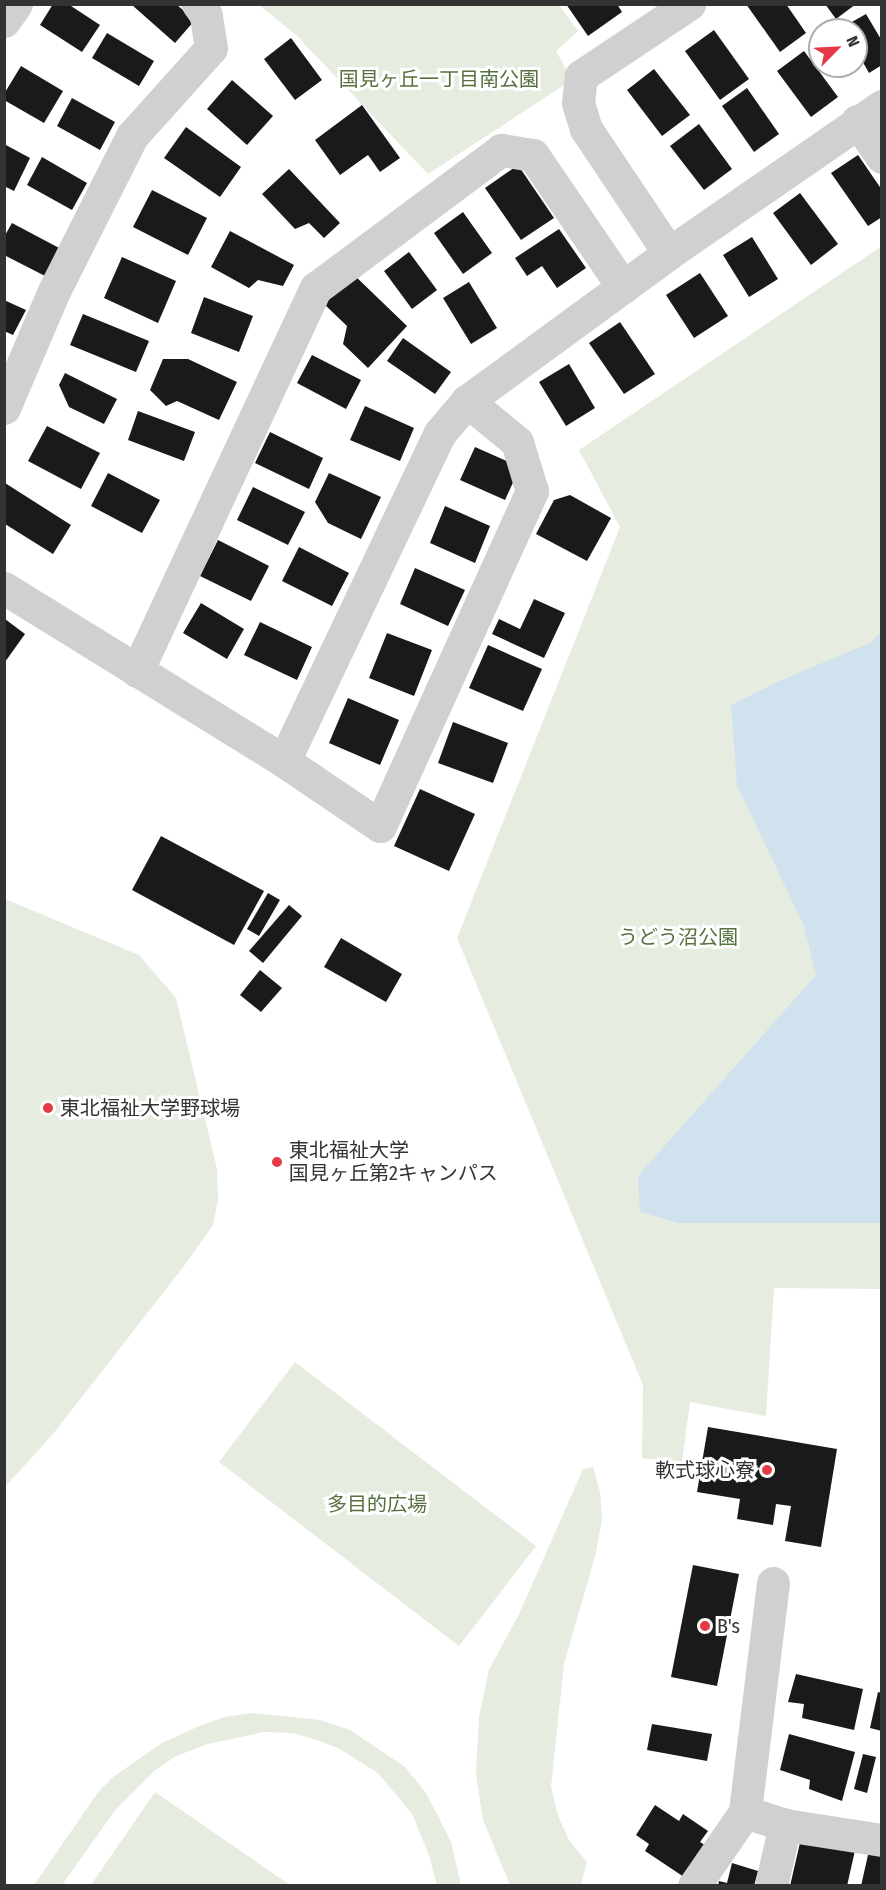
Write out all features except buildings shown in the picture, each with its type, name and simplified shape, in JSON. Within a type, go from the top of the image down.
[{"type":"street","points":[[4,21],[16,4]]},
{"type":"street","points":[[4,408],[54,291],[132,136],[211,48],[206,15],[198,4]]},
{"type":"street","points":[[669,253],[586,129],[578,103],[581,76],[689,4]]},
{"type":"street","points":[[284,761],[440,433],[467,400],[669,253],[869,113],[882,157]]},
{"type":"street","points":[[137,671],[316,288],[501,150],[533,155],[623,287]]},
{"type":"street","points":[[4,588],[284,761],[380,826],[532,491],[517,442],[467,400]]},
{"type":"street","points":[[694,1886],[745,1812],[773,1583]]},
{"type":"street","points":[[745,1812],[784,1825],[882,1840]]},
{"type":"street","points":[[771,1886],[784,1825]]},
{"type":"green space","name":"国見ヶ丘一丁目南公園","points":[[259,5],[559,5],[578,31],[556,51],[572,80],[428,174],[296,35]]},
{"type":"green space","name":"うどう沼公園","points":[[879,248],[882,251],[881,1289],[774,1288],[766,1416],[690,1402],[682,1462],[642,1458],[643,1385],[457,938],[620,527],[579,450]]},
{"type":"green space","points":[[5,899],[139,955],[176,998],[217,1169],[218,1199],[213,1225],[184,1266],[53,1434],[5,1487]]},
{"type":"green space","name":"多目的広場","points":[[295,1362],[536,1546],[459,1646],[219,1462]]},
{"type":"green space","points":[[593,1467],[600,1492],[602,1519],[596,1553],[564,1664],[551,1787],[558,1816],[569,1840],[587,1862],[581,1885],[510,1885],[483,1820],[476,1774],[479,1717],[489,1670],[520,1612],[583,1469]]},
{"type":"green space","points":[[253,1713],[320,1720],[350,1730],[405,1767],[426,1793],[451,1842],[461,1885],[437,1885],[429,1855],[412,1814],[378,1773],[338,1748],[317,1740],[293,1733],[264,1732],[208,1744],[176,1756],[154,1771],[116,1809],[62,1885],[34,1885],[99,1791],[113,1777],[162,1743],[197,1727],[224,1717]]},
{"type":"green space","points":[[155,1792],[290,1885],[91,1885]]},
{"type":"water","points":[[881,632],[881,1223],[679,1223],[640,1212],[638,1176],[816,975],[804,926],[737,785],[731,705],[784,679],[870,643]]},
{"type":"place","name":"東北福祉大学野球場","points":[[48,1108]]},
{"type":"place","name":"東北福祉大学 国見ヶ丘第2キャンパス","points":[[277,1162]]},
{"type":"place","name":"軟式球心寮","points":[[767,1470]]},
{"type":"place","name":"B's","points":[[705,1626]]}]
